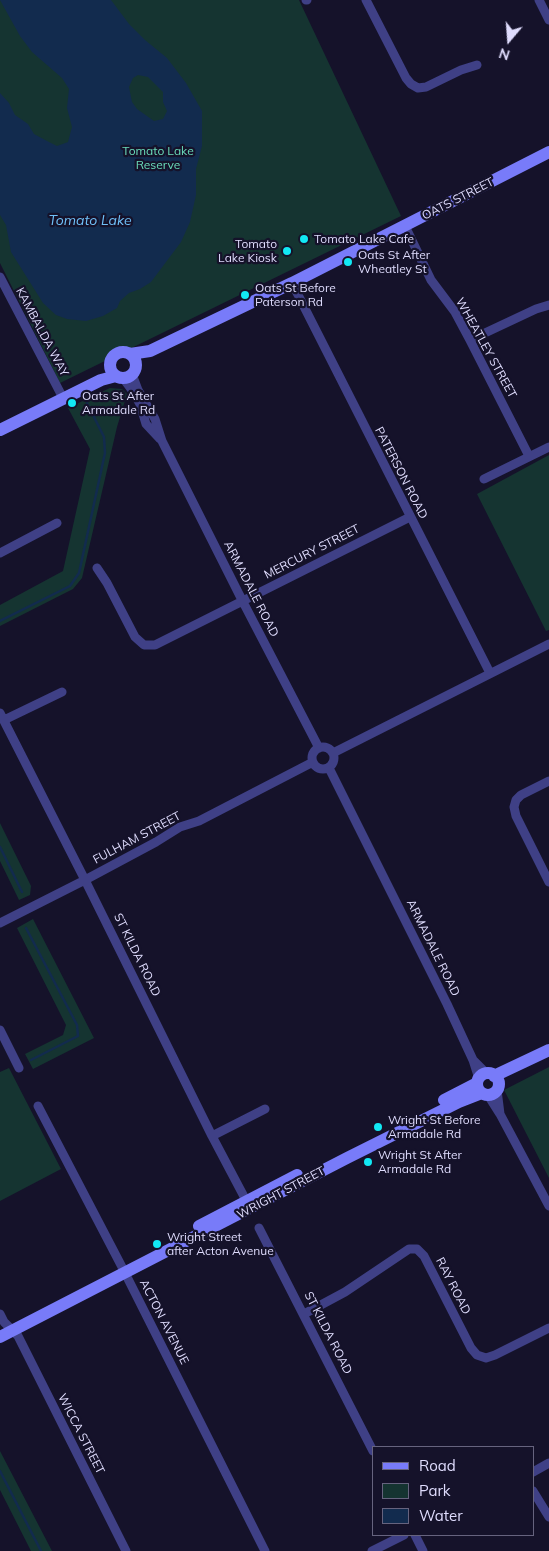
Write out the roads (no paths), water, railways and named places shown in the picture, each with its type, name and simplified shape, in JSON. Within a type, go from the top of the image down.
[{"type":"street","points":[[366,0],[406,78],[411,84],[418,88],[426,87],[461,70],[477,65]]},
{"type":"street","points":[[539,0],[549,20]]},
{"type":"street","name":"OATS STREET","points":[[130,354],[150,351],[292,283],[549,152]]},
{"type":"street","name":"WHEATLEY STREET","points":[[405,226],[430,280],[454,312],[470,340],[529,456]]},
{"type":"street","name":"KAMBALDA WAY","points":[[0,277],[3,290],[63,398]]},
{"type":"street","name":"PATERSON ROAD","points":[[292,283],[490,673]]},
{"type":"street","points":[[470,340],[536,309],[549,305]]},
{"type":"street","name":"OATS STREET","points":[[0,430],[101,380],[127,374],[150,351]]},
{"type":"street","points":[[122,352],[130,354],[135,359],[127,374],[111,371],[110,364],[115,354],[122,352]]},
{"type":"street","name":"OATS STREET","points":[[63,398],[94,378],[110,364]]},
{"type":"street","name":"ARMADALE ROAD","points":[[127,374],[155,419],[162,440],[319,748]]},
{"type":"street","points":[[484,479],[549,447]]},
{"type":"street","name":"MERCURY STREET","points":[[97,568],[135,636],[144,645],[155,646],[242,600],[410,517]]},
{"type":"street","points":[[0,552],[58,523]]},
{"type":"street","points":[[333,753],[549,644]]},
{"type":"street","points":[[2,717],[62,692]]},
{"type":"street","name":"ST KILDA ROAD","points":[[2,717],[86,880],[248,1205]]},
{"type":"street","points":[[319,748],[330,749],[333,753],[333,764],[329,768],[317,767],[313,762],[312,756],[319,748]]},
{"type":"street","name":"FULHAM STREET","points":[[0,923],[86,880],[180,827],[199,820],[313,762]]},
{"type":"street","name":"ARMADALE ROAD","points":[[329,768],[473,1060],[488,1084],[500,1114],[549,1206]]},
{"type":"street","points":[[549,781],[521,795],[516,800],[514,807],[516,816],[549,882]]},
{"type":"street","points":[[0,1030],[19,1068]]},
{"type":"street","name":"WRIGHT STREET","points":[[0,1337],[7,1329],[248,1205],[451,1106],[516,1067],[549,1050]]},
{"type":"street","name":"WRIGHT STREET","points":[[488,1084],[510,1076],[549,1056]]},
{"type":"street","name":"ACTON AVENUE","points":[[38,1106],[124,1270],[265,1551]]},
{"type":"street","points":[[212,1136],[265,1109]]},
{"type":"street","name":"ST KILDA ROAD","points":[[259,1228],[372,1449]]},
{"type":"street","name":"RAY ROAD","points":[[304,1314],[345,1292],[409,1249],[417,1249],[424,1256],[471,1348],[477,1355],[486,1358],[495,1355],[549,1328]]},
{"type":"street","name":"WICCA STREET","points":[[0,1314],[7,1329],[17,1334],[126,1551]]},
{"type":"street","points":[[534,1472],[549,1464]]},
{"type":"street","points":[[534,1493],[549,1517]]},
{"type":"street","points":[[372,1551],[402,1536]]},
{"type":"street","points":[[416,1536],[423,1551]]},
{"type":"water","name":"Tomato Lake","points":[[0,0],[111,0],[129,24],[167,58],[186,83],[202,111],[202,146],[196,169],[196,195],[190,222],[181,242],[151,282],[129,293],[120,301],[117,308],[103,316],[86,321],[67,319],[56,315],[43,303],[11,252],[6,225],[0,215],[0,93],[9,103],[15,115],[28,124],[34,134],[57,146],[68,142],[72,127],[67,108],[69,89],[62,78],[32,52],[20,36]],"holes":[[[138,75],[148,77],[163,92],[163,102],[167,111],[163,119],[154,121],[137,109],[132,102],[129,87],[133,78]]]},
{"type":"waterway","points":[[0,621],[70,586],[79,573],[105,453],[104,437],[87,403]]},
{"type":"waterway","points":[[0,847],[22,892]]},
{"type":"waterway","points":[[26,928],[77,1025],[78,1036],[31,1060]]},
{"type":"waterway","points":[[0,1471],[41,1551]]},
{"type":"place","name":"Tomato Lake Cafe","points":[[304,239]]},
{"type":"place","name":"Tomato Lake Kiosk","points":[[287,251]]},
{"type":"place","name":"Oats St After Wheatley St","points":[[348,262]]},
{"type":"place","name":"Oats St Before Paterson Rd","points":[[245,295]]},
{"type":"place","name":"Oats St After Armadale Rd","points":[[72,403]]},
{"type":"place","name":"Wright St Before Armadale Rd","points":[[378,1127]]},
{"type":"place","name":"Wright St After Armadale Rd","points":[[368,1162]]},
{"type":"place","name":"Wright Street after Acton Avenue","points":[[157,1244]]},
{"type":"park label","name":"Tomato Lake Reserve","points":[[158,158]]}]
